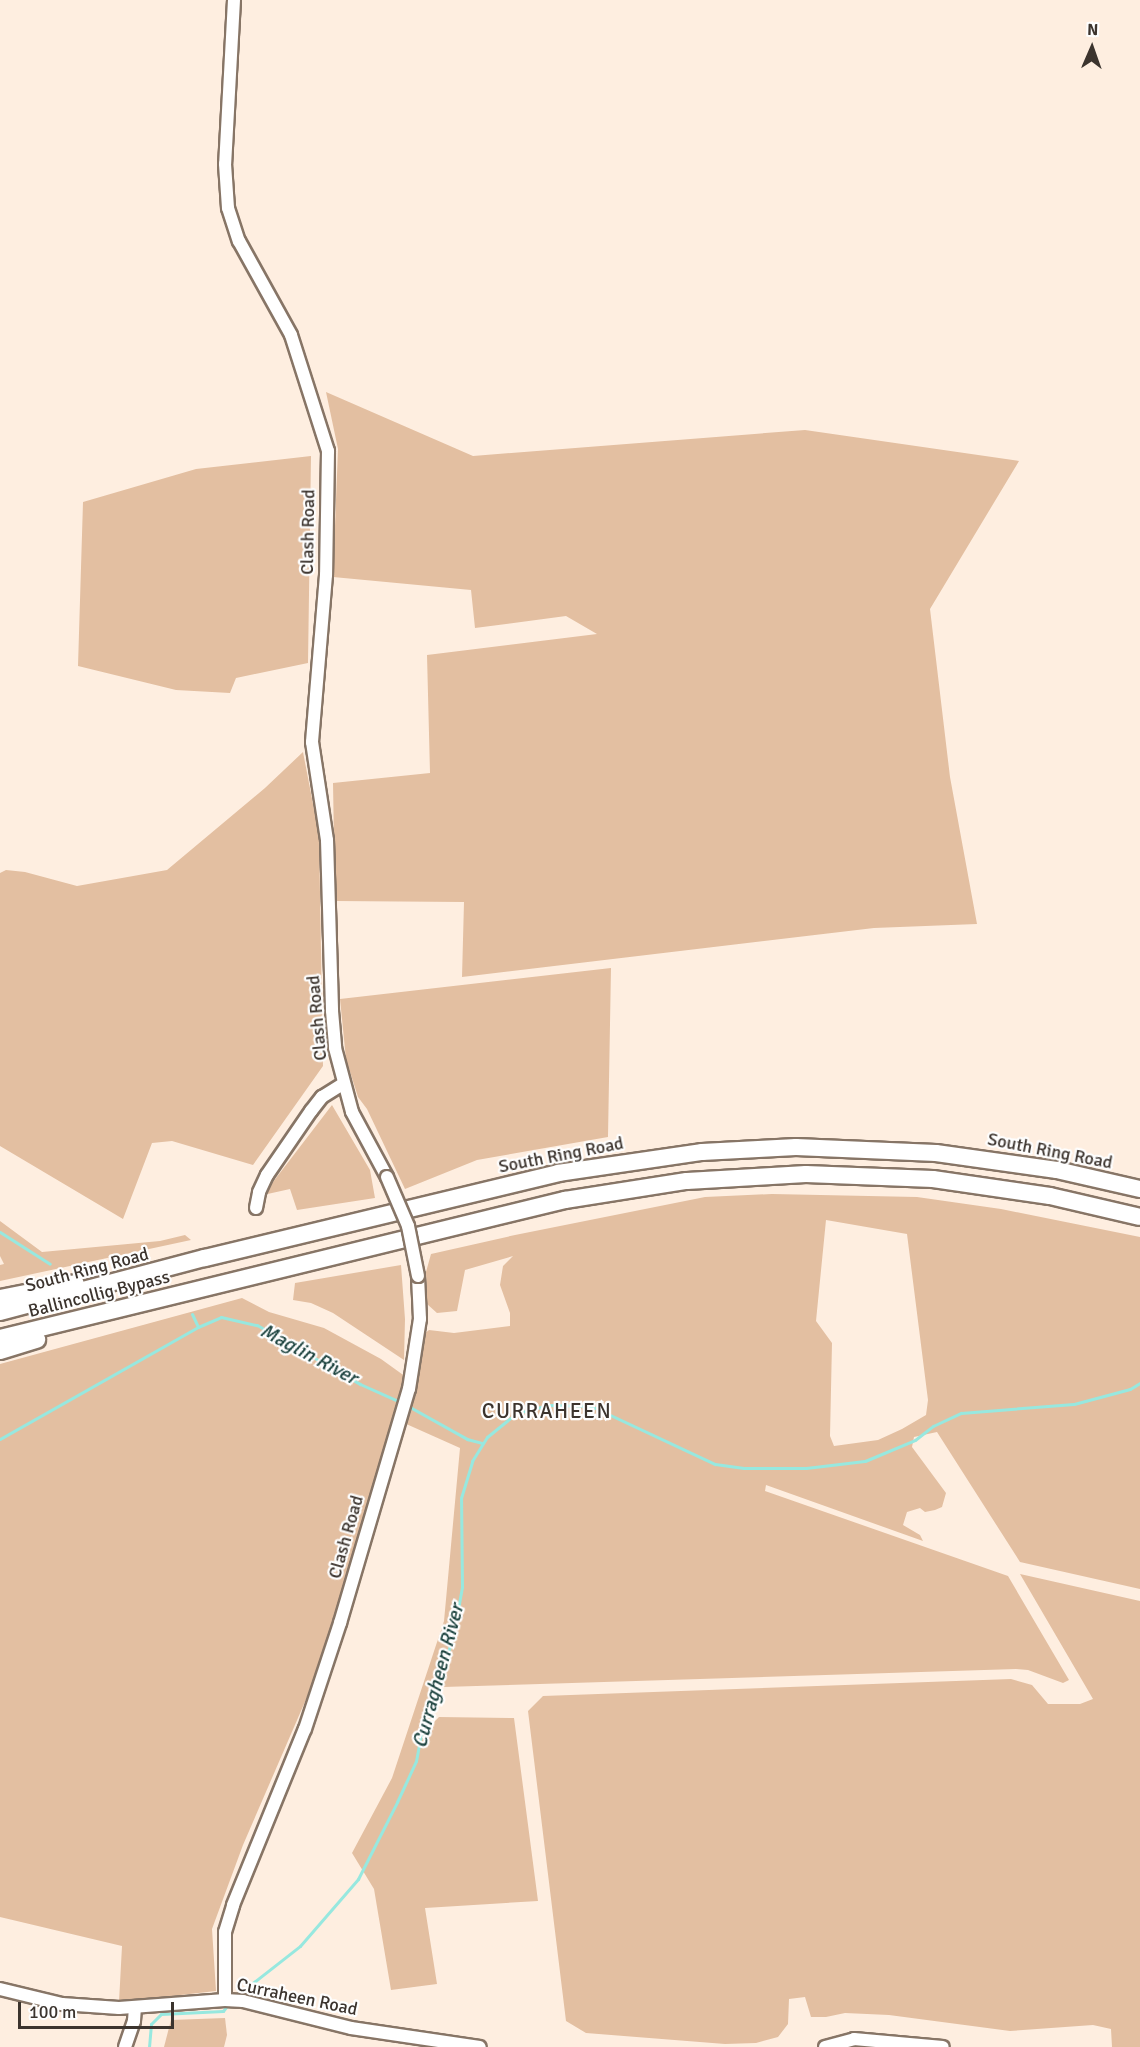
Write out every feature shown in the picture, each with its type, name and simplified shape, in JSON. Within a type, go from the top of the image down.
[{"type":"highway","name":"South Ring Road","points":[[0,1312],[205,1258],[558,1173],[654,1157],[748,1148],[855,1148],[977,1157],[1078,1174],[1140,1190]]},
{"type":"highway","points":[[0,1351],[156,1306],[207,1288],[565,1200],[625,1189],[717,1178],[806,1174],[933,1179],[1050,1197],[1140,1217]]},
{"type":"highway","points":[[0,1298],[205,1258]]},
{"type":"highway","name":"Ballincollig Bypass","points":[[0,1338],[207,1288]]},
{"type":"street","name":"Clash Road","points":[[225,2000],[225,1932],[230,1914],[305,1729],[340,1623],[409,1389],[420,1319],[418,1276],[408,1226],[387,1177],[360,1130],[343,1084],[332,1011],[327,840],[312,742],[326,575],[328,451],[291,335],[238,241],[228,208],[225,164],[234,0]]},
{"type":"street","name":"Clash Road","points":[[256,1208],[259,1192],[267,1174],[322,1097],[343,1084]]},
{"type":"street","name":"Curraheen Road","points":[[0,1989],[62,2004],[135,2008],[225,2000],[243,2001],[351,2028],[480,2047]]},
{"type":"street","points":[[125,2047],[134,2021],[135,2008]]},
{"type":"street","points":[[825,2047],[854,2039],[944,2047]]},
{"type":"shaded area","points":[[326,392],[473,456],[805,430],[1019,461],[930,609],[950,777],[977,924],[874,928],[462,977],[464,902],[335,901],[333,783],[430,773],[427,655],[597,634],[566,616],[475,628],[471,590],[333,577],[338,449]]},
{"type":"shaded area","points":[[311,456],[308,663],[236,678],[230,693],[176,690],[78,666],[83,502],[196,469]]},
{"type":"shaded area","points":[[303,752],[319,835],[323,1066],[253,1165],[172,1141],[152,1143],[123,1219],[0,1146],[0,873],[6,870],[25,872],[77,886],[167,870],[265,788]]},
{"type":"shaded area","points":[[611,968],[608,1137],[477,1160],[405,1189],[367,1109],[358,1097],[346,1059],[340,999]]},
{"type":"shaded area","points":[[332,1105],[370,1170],[375,1198],[297,1210],[290,1189],[263,1195]]},
{"type":"shaded area","points":[[772,1194],[917,1197],[1001,1209],[1140,1237],[1140,1589],[1020,1562],[937,1432],[914,1437],[912,1447],[946,1493],[942,1507],[925,1512],[920,1508],[907,1512],[903,1525],[920,1535],[923,1541],[766,1485],[765,1491],[1008,1576],[1069,1680],[1063,1683],[1028,1670],[1016,1669],[443,1687],[427,1729],[439,1717],[514,1718],[538,1901],[425,1908],[437,1984],[391,1990],[374,1889],[352,1853],[392,1778],[444,1621],[460,1448],[404,1423],[418,1377],[424,1334],[429,1330],[454,1333],[510,1326],[510,1313],[500,1285],[503,1266],[513,1256],[465,1270],[457,1311],[437,1313],[427,1304],[426,1272],[431,1254],[705,1197]],"holes":[[[826,1220],[907,1234],[928,1400],[926,1415],[878,1440],[834,1446],[830,1436],[832,1343],[816,1321]]]},
{"type":"shaded area","points":[[0,1221],[42,1252],[160,1241],[185,1235],[191,1240],[0,1281],[0,1265],[4,1264],[0,1256]]},
{"type":"shaded area","points":[[401,1265],[405,1319],[404,1360],[333,1313],[311,1303],[293,1300],[295,1283]]},
{"type":"shaded area","points":[[242,1298],[269,1312],[324,1328],[381,1359],[406,1377],[320,1667],[243,1845],[212,1929],[216,1991],[119,2002],[122,1946],[0,1917],[0,1364]]},
{"type":"shaded area","points":[[1020,1574],[1140,1601],[1140,2047],[1112,2047],[1111,2029],[1093,2025],[1010,2031],[889,2015],[845,2013],[811,2017],[805,1997],[789,1999],[788,2024],[778,2037],[756,2043],[725,2044],[586,2033],[566,2021],[528,1711],[543,1696],[1011,1679],[1032,1685],[1048,1704],[1080,1704],[1093,1699]]},
{"type":"shaded area","points":[[225,2018],[227,2035],[224,2047],[164,2047],[171,2020]]},
{"type":"waterway","name":"Maglin River","points":[[0,1232],[50,1264]]},
{"type":"waterway","name":"Maglin River","points":[[192,1314],[198,1327],[221,1317],[257,1325],[360,1384],[398,1401]]},
{"type":"waterway","points":[[0,1439],[198,1327]]},
{"type":"waterway","name":"Curragheen River","points":[[236,1996],[300,1946],[358,1879],[397,1802],[416,1761],[425,1713],[443,1670],[454,1631],[462,1587],[461,1498],[472,1461],[487,1437],[517,1413],[549,1405],[591,1406],[715,1464],[744,1468],[806,1468],[865,1461],[915,1440],[933,1426],[961,1413],[1074,1404],[1130,1389],[1140,1383]]},
{"type":"waterway","name":"Maglin River","points":[[408,1406],[467,1439],[482,1443]]},
{"type":"waterway","name":"Curragheen River","points":[[149,2047],[151,2024],[161,2014],[223,2011],[229,2003]]},
{"type":"district","name":"CURRAHEEN","points":[[547,1411]]}]
